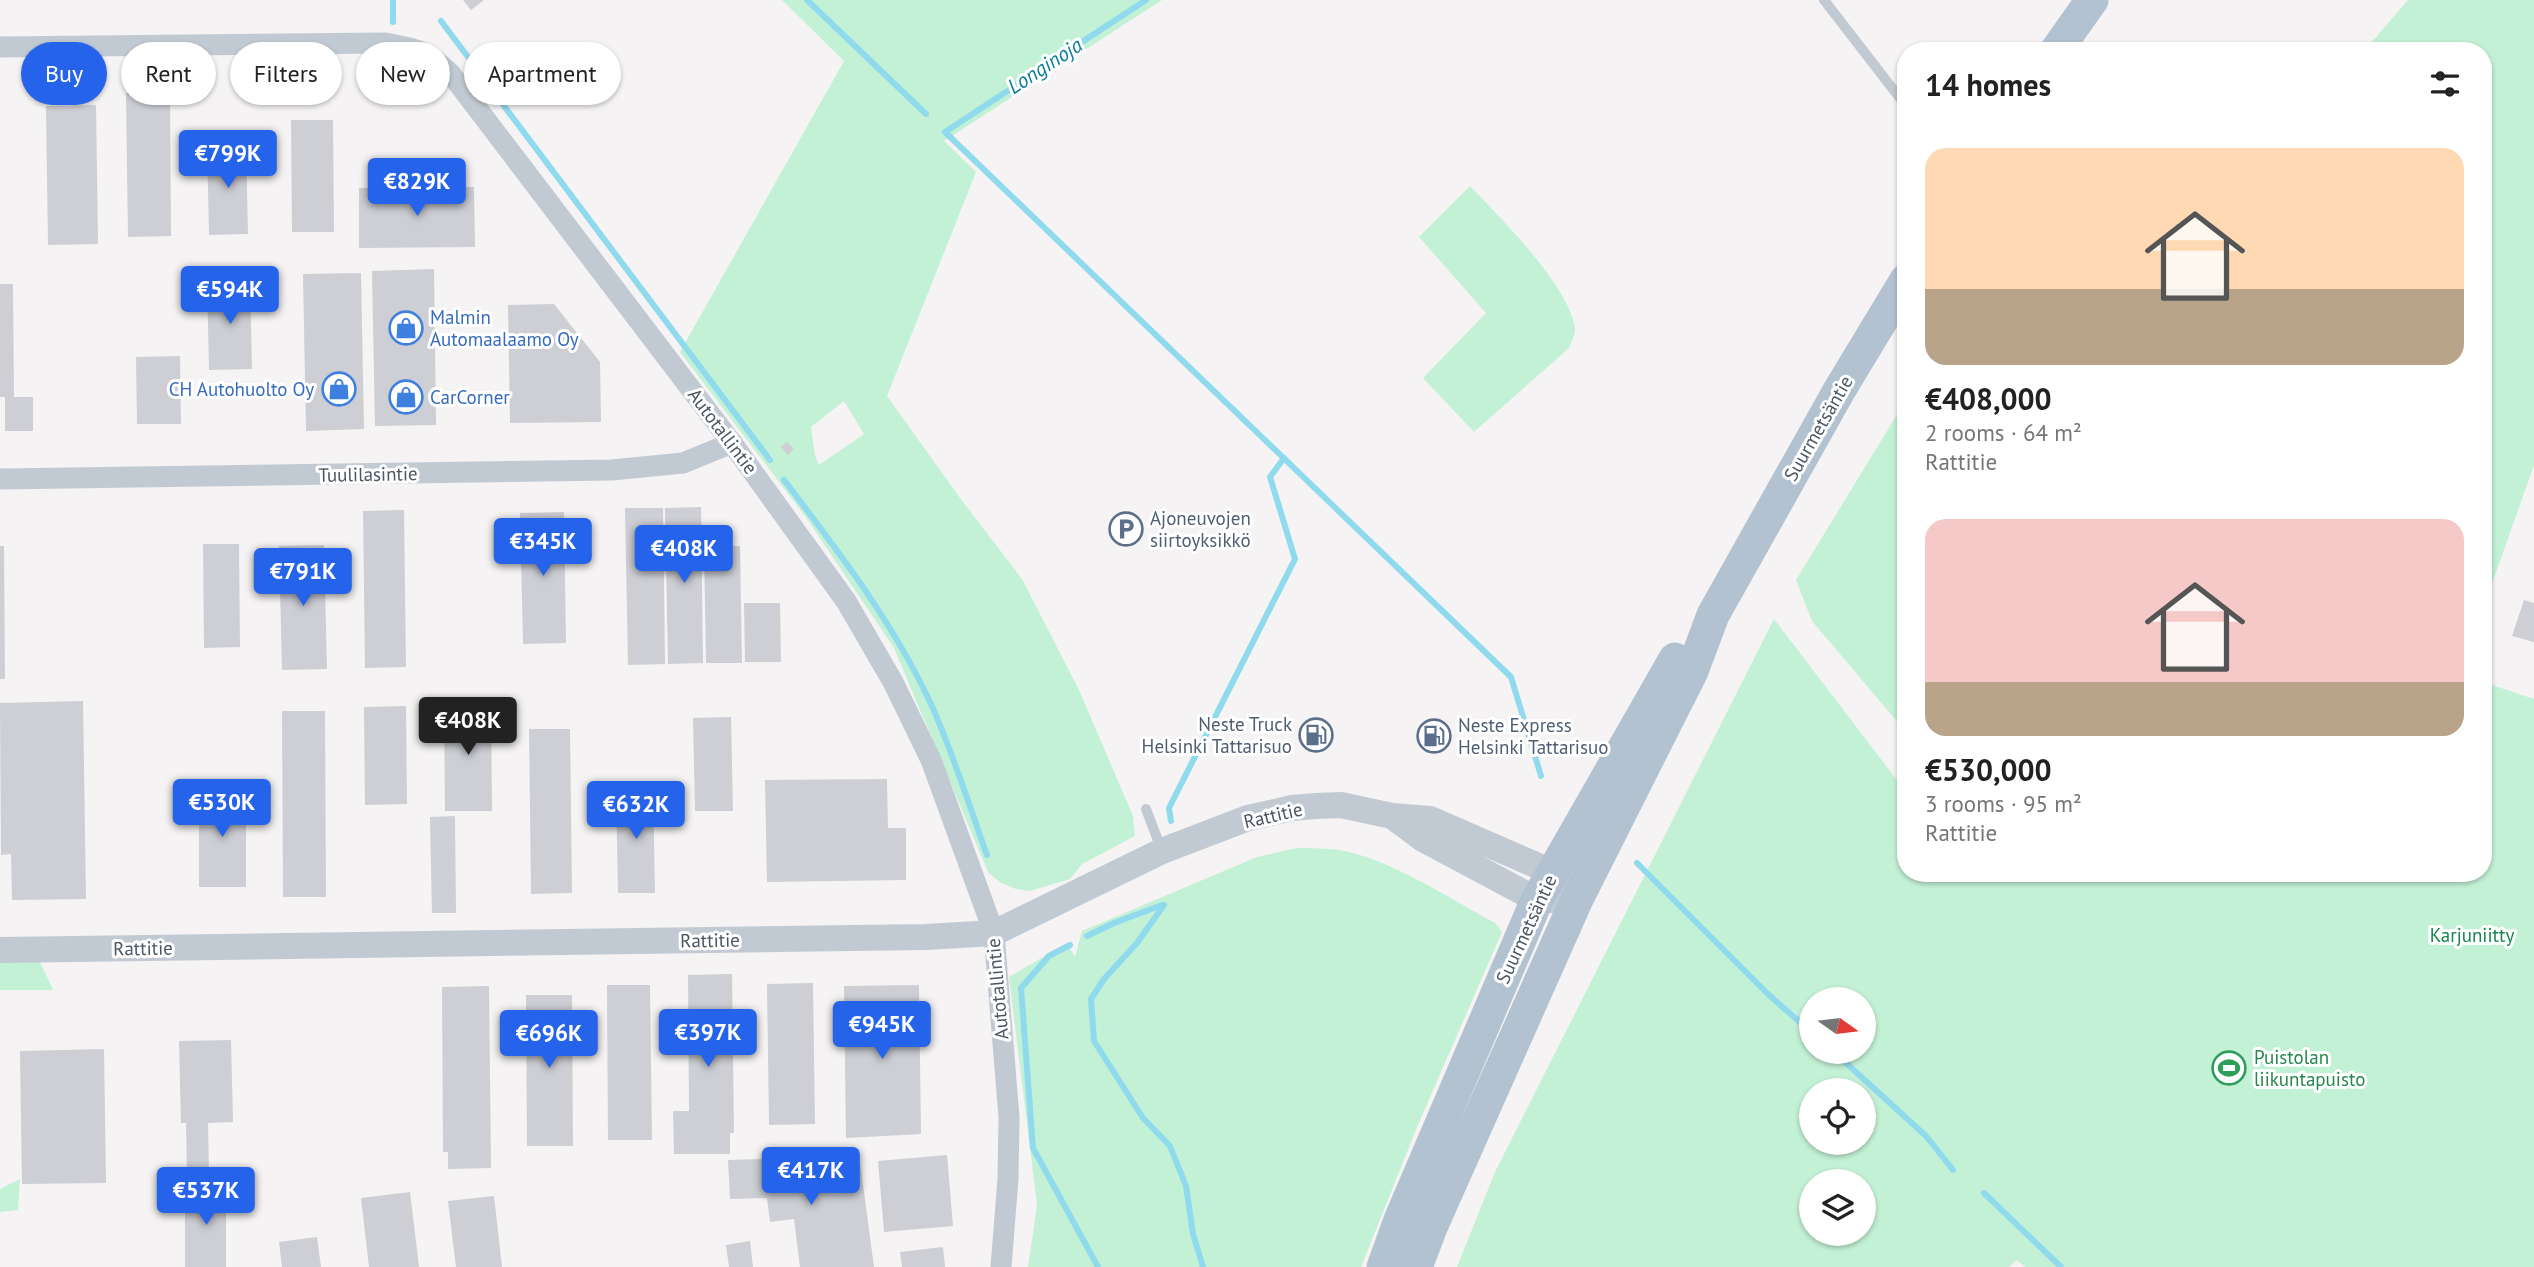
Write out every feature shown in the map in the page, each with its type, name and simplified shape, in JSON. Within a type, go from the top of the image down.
[{"type":"main road","points":[[2062,42],[2092,0]]},
{"type":"main road","name":"Suurmetsäntie","points":[[1416,1267],[1432,1225],[1577,899],[1692,671],[1713,615],[1840,389],[1897,295]]},
{"type":"main road","name":"Suurmetsäntie","points":[[1383,1267],[1400,1220],[1545,886],[1675,660],[1713,615]]},
{"type":"street","name":"Autotallintie","points":[[0,47],[385,43],[411,47],[430,55],[451,74],[732,443],[846,601],[893,682],[931,760],[994,933],[1009,1117],[1008,1179],[1001,1267]]},
{"type":"street","name":"Tuulilasintie","points":[[0,479],[612,470],[683,463],[732,443]]},
{"type":"street","name":"Rattitie","points":[[0,950],[926,937],[994,933],[1162,851],[1248,818],[1292,808],[1341,805],[1392,816],[1430,819],[1545,886],[1577,899]]},
{"type":"lane","points":[[1824,0],[1897,94]]},
{"type":"lane","points":[[1146,809],[1162,851]]},
{"type":"green space","points":[[782,0],[1162,0],[944,141],[976,172],[887,396],[1022,579],[1079,690],[1133,816],[1135,836],[1082,864],[1070,879],[1030,891],[1001,883],[988,872],[894,648],[805,516],[680,352],[844,61]],"holes":[[[844,401],[864,434],[819,465],[811,427]]]},
{"type":"green space","points":[[2408,0],[2534,0],[2534,465],[2492,584],[2492,42],[2372,42]]},
{"type":"green space","points":[[1470,186],[1515,233],[1547,272],[1570,311],[1575,330],[1569,348],[1474,432],[1423,378],[1486,313],[1419,237]]},
{"type":"green space","points":[[1897,415],[1897,721],[1812,621],[1796,580]]},
{"type":"green space","name":"Karjuniitty","points":[[1774,619],[1897,780],[1897,882],[2492,882],[2492,685],[2534,699],[2534,1267],[2025,1267],[2017,1260],[2009,1267],[1457,1267],[1495,1172]]},
{"type":"green space","points":[[1297,848],[1345,851],[1384,864],[1495,923],[1502,932],[1417,1127],[1361,1267],[1028,1267],[1037,1205],[1009,977],[1067,943],[1075,957],[1082,931],[1257,857]]},
{"type":"green space","points":[[0,962],[40,962],[53,990],[0,990]]},
{"type":"green space","points":[[20,1179],[18,1210],[0,1212],[0,1189]]},
{"type":"building","points":[[463,0],[484,0],[471,10]]},
{"type":"building","points":[[96,105],[98,244],[48,245],[46,106]]},
{"type":"building","points":[[126,105],[170,105],[171,236],[128,237]]},
{"type":"building","points":[[291,120],[333,120],[334,232],[292,232]]},
{"type":"building","points":[[246,144],[248,234],[209,235],[207,145]]},
{"type":"building","points":[[474,187],[475,247],[359,248],[359,188]]},
{"type":"building","points":[[434,269],[436,425],[375,426],[372,271]]},
{"type":"building","points":[[361,273],[364,429],[306,431],[303,274]]},
{"type":"building","points":[[250,283],[252,369],[209,370],[207,284]]},
{"type":"building","points":[[0,284],[13,284],[14,397],[33,397],[33,431],[5,431],[5,397],[0,397]]},
{"type":"building","points":[[554,304],[600,362],[601,422],[510,423],[508,305]]},
{"type":"building","points":[[180,356],[181,424],[137,424],[136,357]]},
{"type":"building","points":[[787,442],[794,449],[788,455],[781,447]]},
{"type":"building","points":[[701,507],[703,663],[668,664],[665,508]]},
{"type":"building","points":[[625,508],[663,508],[665,664],[628,665]]},
{"type":"building","points":[[404,510],[406,667],[365,668],[363,511]]},
{"type":"building","points":[[564,512],[566,643],[523,644],[520,513]]},
{"type":"building","points":[[203,544],[239,544],[240,647],[204,648]]},
{"type":"building","points":[[324,545],[327,669],[282,670],[279,546]]},
{"type":"building","points":[[0,546],[4,546],[5,679],[0,679]]},
{"type":"building","points":[[704,546],[740,546],[742,663],[706,663]]},
{"type":"building","points":[[2524,600],[2534,603],[2534,642],[2512,636]]},
{"type":"building","points":[[744,603],[780,603],[781,662],[745,662]]},
{"type":"building","points":[[83,701],[86,899],[12,900],[11,854],[1,855],[0,703]]},
{"type":"building","points":[[491,703],[492,811],[445,811],[444,704]]},
{"type":"building","points":[[406,706],[407,804],[365,805],[364,707]]},
{"type":"building","points":[[282,711],[325,711],[326,897],[283,897]]},
{"type":"building","points":[[731,717],[733,811],[695,811],[693,718]]},
{"type":"building","name":"Neste Express Helsinki Tattarisuo","points":[[1442,722],[1447,744],[1426,750],[1420,728]]},
{"type":"building","points":[[529,729],[570,729],[572,893],[531,894]]},
{"type":"building","points":[[887,779],[888,828],[906,828],[906,880],[767,882],[765,780]]},
{"type":"building","points":[[653,788],[655,893],[618,893],[616,789]]},
{"type":"building","points":[[199,791],[246,792],[246,887],[199,887]]},
{"type":"building","points":[[455,816],[456,913],[432,913],[430,817]]},
{"type":"building","points":[[732,974],[734,1133],[730,1133],[730,1154],[674,1154],[673,1111],[689,1111],[688,975]]},
{"type":"building","points":[[813,983],[815,1124],[769,1125],[767,984]]},
{"type":"building","points":[[607,985],[650,985],[652,1140],[608,1140]]},
{"type":"building","points":[[919,985],[921,1134],[846,1138],[844,986]]},
{"type":"building","points":[[489,986],[491,1168],[448,1169],[448,1152],[443,1152],[442,987]]},
{"type":"building","points":[[526,995],[572,995],[573,1146],[527,1146]]},
{"type":"building","points":[[231,1040],[233,1122],[208,1123],[209,1177],[187,1177],[186,1123],[181,1123],[179,1041]]},
{"type":"building","points":[[104,1049],[106,1183],[22,1184],[20,1051]]},
{"type":"building","points":[[788,1153],[790,1171],[860,1162],[874,1267],[800,1267],[794,1219],[770,1222],[767,1198],[730,1199],[728,1160],[762,1159],[762,1156]]},
{"type":"building","points":[[947,1155],[953,1226],[884,1232],[878,1161]]},
{"type":"building","points":[[188,1187],[229,1187],[229,1204],[226,1204],[226,1267],[185,1267],[185,1203],[188,1203]]},
{"type":"building","points":[[410,1192],[419,1267],[369,1267],[361,1198]]},
{"type":"building","points":[[494,1196],[502,1267],[456,1267],[448,1201]]},
{"type":"building","points":[[317,1237],[321,1267],[282,1267],[279,1242]]},
{"type":"building","points":[[750,1241],[753,1267],[729,1267],[726,1245]]},
{"type":"building","points":[[943,1247],[945,1267],[902,1267],[900,1252]]},
{"type":"waterway","points":[[393,0],[393,22]]},
{"type":"waterway","points":[[807,0],[926,114]]},
{"type":"waterway","name":"Longinoja","points":[[1146,0],[945,132],[1511,677],[1541,776]]},
{"type":"waterway","points":[[441,21],[464,52]]},
{"type":"waterway","points":[[503,105],[770,460]]},
{"type":"waterway","points":[[1171,821],[1169,808],[1295,559],[1270,477],[1284,458]]},
{"type":"waterway","points":[[784,480],[864,588],[900,644],[931,704],[987,855]]},
{"type":"waterway","points":[[1637,863],[1799,1021]]},
{"type":"waterway","points":[[1087,936],[1162,905]]},
{"type":"waterway","points":[[1164,905],[1091,999],[1094,1041],[1143,1118],[1170,1146],[1186,1186],[1193,1234],[1203,1267]]},
{"type":"waterway","points":[[1070,945],[1049,956],[1021,988],[1033,1148],[1098,1267]]},
{"type":"waterway","points":[[1847,1064],[1926,1136],[1953,1170]]},
{"type":"waterway","points":[[1984,1193],[2061,1267]]},
{"type":"place","name":"Malmin Automaalaamo Oy","points":[[406,328]]},
{"type":"place","name":"CH Autohuolto Oy","points":[[339,389]]},
{"type":"place","name":"CarCorner","points":[[406,397]]},
{"type":"place","name":"Ajoneuvojen siirtoyksikkö","points":[[1126,529]]},
{"type":"place","name":"Neste Truck Helsinki Tattarisuo","points":[[1316,735]]},
{"type":"place","name":"Neste Express Helsinki Tattarisuo","points":[[1434,736]]},
{"type":"place","name":"Puistolan liikuntapuisto","points":[[2229,1068]]}]
